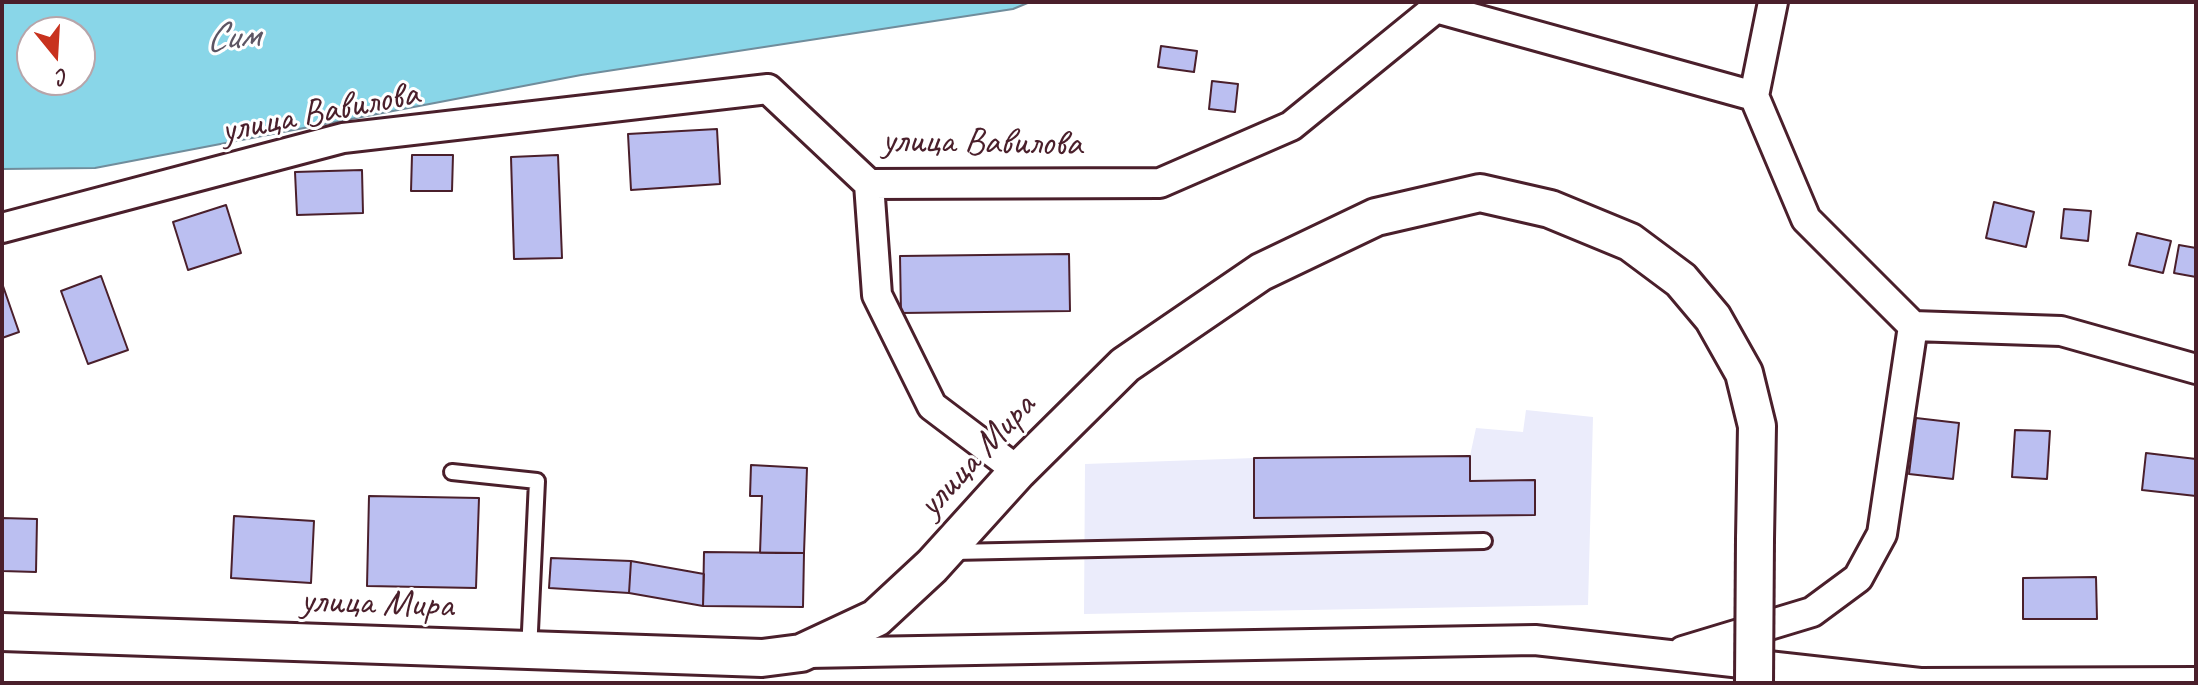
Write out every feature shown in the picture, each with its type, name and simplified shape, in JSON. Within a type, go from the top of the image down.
[{"type":"street","points":[[1773,2],[1754,96],[1806,219],[1913,326],[2061,331],[2196,369]]},
{"type":"street","name":"улица Вавилова","points":[[2,228],[343,138],[768,89],[869,184],[1160,183],[1291,126],[1436,8],[1754,96]]},
{"type":"street","points":[[869,184],[877,295],[932,406],[1018,471]]},
{"type":"street","name":"улица Мира","points":[[2,632],[529,652],[762,658],[801,653],[876,618],[1125,365],[1261,272],[1376,217],[1480,193],[1550,209],[1630,242],[1681,280],[1713,318],[1744,373],[1757,426],[1754,683]]},
{"type":"street","points":[[1671,655],[1812,612],[1858,578],[1882,534],[1913,326]]},
{"type":"street","points":[[801,653],[1535,640],[1920,683],[2196,682]]},
{"type":"lane","points":[[452,472],[537,481],[529,652]]},
{"type":"lane","points":[[944,552],[1484,541]]},
{"type":"shaded area","points":[[1526,410],[1593,417],[1588,605],[1084,614],[1085,464],[1254,458],[1470,456],[1476,428],[1523,432]]},
{"type":"water","name":"Сим","points":[[2,2],[1030,2],[1013,9],[581,75],[95,168],[2,169]]},
{"type":"building","points":[[1161,46],[1197,51],[1194,72],[1158,67]]},
{"type":"building","points":[[1212,81],[1238,84],[1235,112],[1209,109]]},
{"type":"building","points":[[717,129],[720,184],[631,190],[628,134]]},
{"type":"building","points":[[412,155],[453,155],[452,191],[411,191]]},
{"type":"building","points":[[558,155],[562,258],[514,259],[511,157]]},
{"type":"building","points":[[362,170],[363,213],[297,215],[295,172]]},
{"type":"building","points":[[1994,202],[2034,212],[2026,247],[1986,238]]},
{"type":"building","points":[[226,205],[241,253],[188,270],[173,222]]},
{"type":"building","points":[[2064,209],[2091,211],[2088,241],[2061,238]]},
{"type":"building","points":[[2137,233],[2171,241],[2163,273],[2129,265]]},
{"type":"building","points":[[2179,245],[2196,248],[2196,277],[2174,273]]},
{"type":"building","points":[[1069,254],[1070,311],[901,313],[900,256]]},
{"type":"building","points":[[101,276],[128,350],[88,364],[61,291]]},
{"type":"building","points":[[2,287],[19,332],[2,338]]},
{"type":"building","points":[[1916,418],[1959,423],[1953,479],[1909,474]]},
{"type":"building","points":[[2015,430],[2050,431],[2047,479],[2012,477]]},
{"type":"building","points":[[2146,453],[2196,459],[2196,496],[2142,490]]},
{"type":"building","points":[[1470,456],[1470,481],[1535,480],[1535,515],[1254,518],[1254,458]]},
{"type":"building","points":[[751,465],[807,468],[804,553],[760,553],[762,496],[750,496]]},
{"type":"building","points":[[369,496],[479,498],[476,588],[367,586]]},
{"type":"building","points":[[234,516],[314,521],[311,583],[231,578]]},
{"type":"building","points":[[2,518],[37,519],[36,572],[2,571]]},
{"type":"building","points":[[704,552],[804,553],[803,607],[703,606]]},
{"type":"building","points":[[551,558],[631,561],[629,593],[549,588]]},
{"type":"building","points":[[631,561],[704,574],[703,606],[629,593]]},
{"type":"building","points":[[2096,577],[2097,619],[2023,619],[2023,578]]}]
